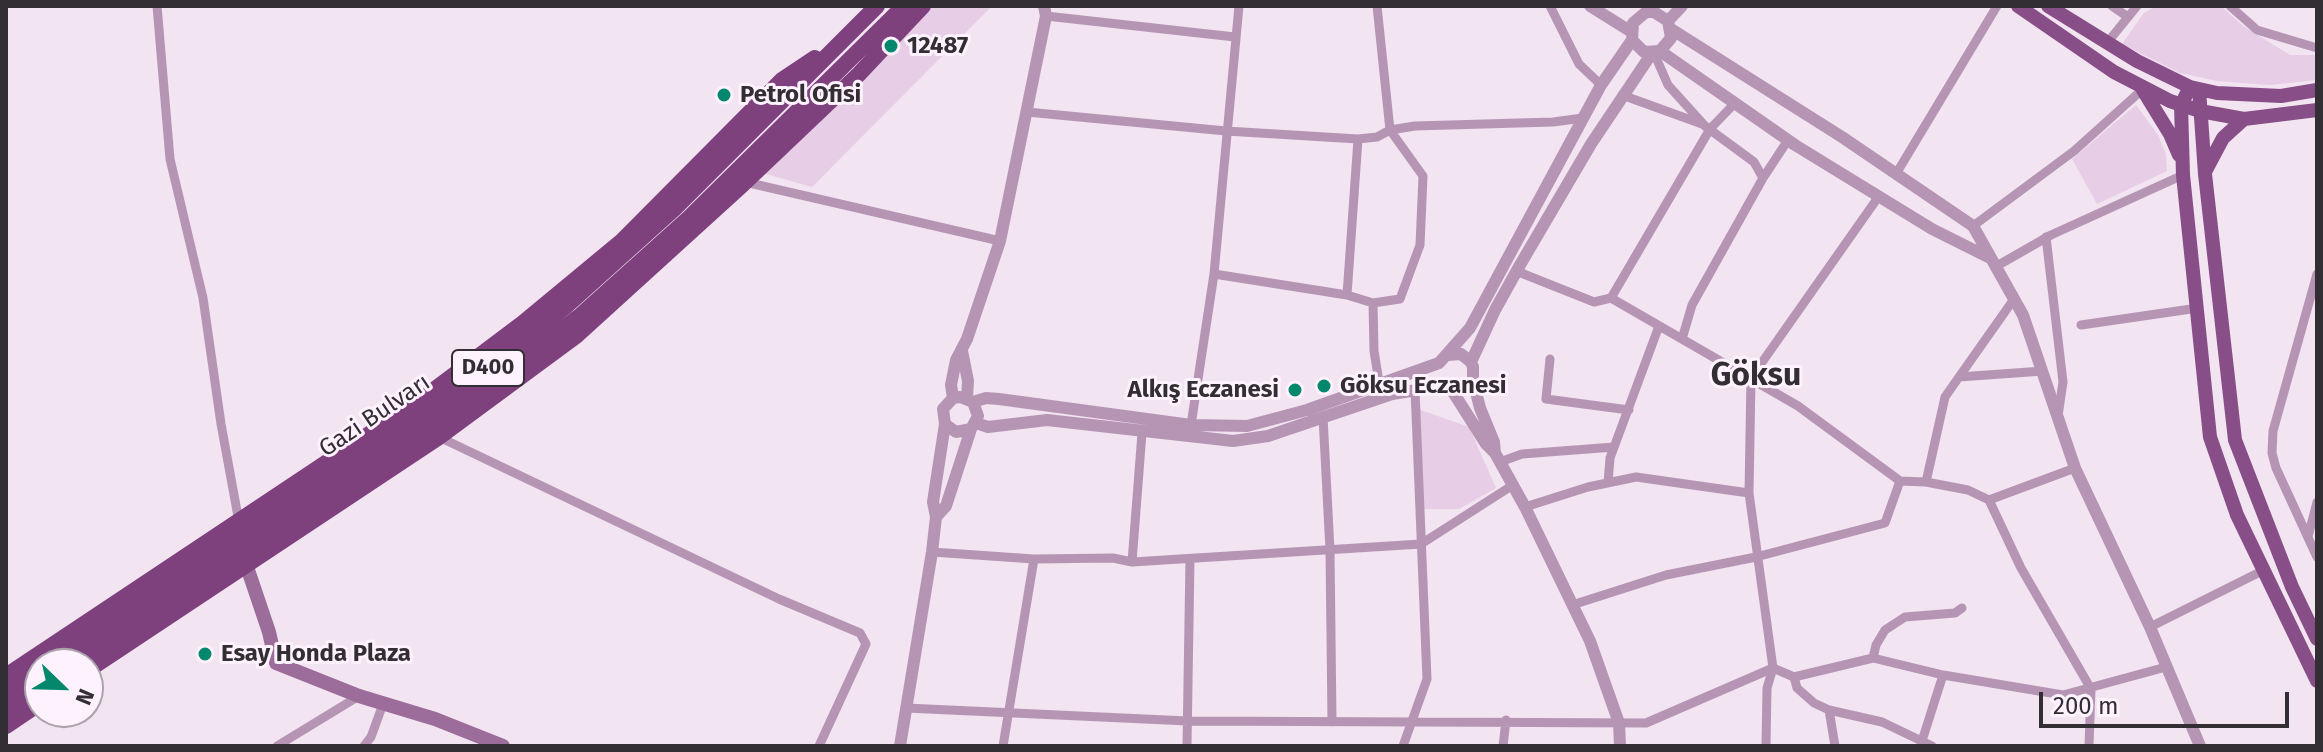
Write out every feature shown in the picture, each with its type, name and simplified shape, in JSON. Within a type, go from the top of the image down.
[{"type":"highway","points":[[69,648],[422,399],[523,323],[622,241],[782,80],[846,37],[877,6]]},
{"type":"highway","name":"Gazi Bulvarı","points":[[97,648],[489,385],[581,315],[689,218],[904,6]]},
{"type":"highway","points":[[104,659],[439,437],[589,325],[859,74],[923,6]]},
{"type":"highway","points":[[6,676],[241,526]]},
{"type":"highway","points":[[6,690],[24,678]]},
{"type":"highway","points":[[6,708],[24,696]]},
{"type":"highway","points":[[6,726],[24,714]]},
{"type":"main road","points":[[2018,6],[2143,89],[2181,105],[2244,119],[2317,110]]},
{"type":"main road","points":[[2048,6],[2107,43],[2194,88],[2217,93],[2281,96],[2317,90]]},
{"type":"main road","points":[[2194,88],[2181,105],[2183,170],[2210,437],[2237,515],[2317,681]]},
{"type":"main road","points":[[2194,88],[2200,111],[2235,440],[2292,587],[2317,639]]},
{"type":"main road","points":[[2143,89],[2170,134],[2183,170]]},
{"type":"main road","points":[[2205,174],[2223,138],[2244,119]]},
{"type":"main road","points":[[246,564],[276,663],[359,696],[435,719],[503,746]]},
{"type":"street","points":[[157,6],[170,159],[203,298],[221,424],[241,526]]},
{"type":"street","points":[[1191,425],[1214,274],[1239,6]]},
{"type":"street","points":[[1214,274],[1347,295],[1373,303],[1400,299],[1420,245],[1423,176],[1390,130],[1377,6]]},
{"type":"street","points":[[1550,6],[1579,64],[1601,85]]},
{"type":"street","points":[[1590,6],[1631,36],[1636,47],[1656,52],[1788,140],[1932,229],[1993,262]]},
{"type":"street","points":[[1632,6],[1652,10],[1973,226],[2023,315],[2075,468],[2150,627],[2200,746]]},
{"type":"street","points":[[1497,457],[1480,408],[1471,362],[1516,271],[1622,95],[1671,38],[1670,25],[1682,6]]},
{"type":"street","points":[[2112,6],[2128,17]]},
{"type":"street","points":[[2107,43],[2137,6]]},
{"type":"street","points":[[2230,6],[2257,30],[2317,48]]},
{"type":"street","points":[[1896,174],[1994,7]]},
{"type":"street","points":[[1620,746],[1619,723],[1590,641],[1525,507],[1497,457],[1436,375],[1443,359],[1470,328],[1601,85],[1631,36],[1633,23],[1652,10]]},
{"type":"street","points":[[953,398],[951,385],[956,360],[962,351],[1000,241],[1045,11],[1235,37]]},
{"type":"street","points":[[1656,52],[1668,85],[1708,128],[1754,162],[1763,178]]},
{"type":"street","points":[[1973,226],[2074,151],[2143,89]]},
{"type":"street","points":[[1622,95],[1708,128]]},
{"type":"street","points":[[1611,298],[1708,128],[1735,103]]},
{"type":"street","points":[[1027,112],[1226,131],[1358,139],[1415,126],[1553,122],[1583,118]]},
{"type":"street","points":[[1347,295],[1358,139]]},
{"type":"street","points":[[1682,339],[1692,305],[1763,178],[1788,140]]},
{"type":"street","points":[[1993,262],[2183,170]]},
{"type":"street","points":[[745,182],[1000,241]]},
{"type":"street","points":[[1766,746],[1767,688],[1773,668],[1749,493],[1751,378],[1879,196]]},
{"type":"street","points":[[2046,237],[2063,382],[2058,418]]},
{"type":"street","points":[[1516,271],[1594,302],[1611,298],[1798,406],[1900,481],[1926,482],[1968,490],[1989,500],[2021,568],[2091,689],[2089,746]]},
{"type":"street","points":[[2317,274],[2273,431],[2272,453],[2317,557]]},
{"type":"street","points":[[1926,482],[1945,397],[2014,299]]},
{"type":"street","points":[[1373,303],[1374,351],[1379,382]]},
{"type":"street","points":[[2081,325],[2198,308]]},
{"type":"street","points":[[1608,483],[1610,458],[1659,326]]},
{"type":"street","points":[[936,517],[946,506],[977,409],[970,400],[962,351]]},
{"type":"street","points":[[953,398],[999,399],[1191,425],[1247,426],[1307,410],[1443,359],[1461,354],[1471,362]]},
{"type":"street","points":[[1550,359],[1546,399],[1629,410]]},
{"type":"street","points":[[1959,377],[2043,371]]},
{"type":"street","points":[[945,424],[956,432],[973,426],[1047,420],[1233,441],[1268,436],[1392,394],[1415,390],[1465,389],[1473,380]]},
{"type":"street","points":[[1403,746],[1427,679],[1415,390]]},
{"type":"street","points":[[900,746],[932,552],[936,517],[933,502],[945,424],[943,409],[953,398]]},
{"type":"street","points":[[1323,417],[1330,550],[1332,722]]},
{"type":"street","points":[[1132,562],[1142,433]]},
{"type":"street","points":[[439,437],[779,599],[860,633],[866,644],[819,746]]},
{"type":"street","points":[[1497,457],[1614,447]]},
{"type":"street","points":[[1989,500],[2075,468]]},
{"type":"street","points":[[1525,507],[1588,487],[1636,477],[1749,493]]},
{"type":"street","points":[[1572,605],[1666,575],[1756,557],[1885,523],[1900,481]]},
{"type":"street","points":[[932,552],[1034,559],[1113,558],[1132,562],[1421,544],[1513,485]]},
{"type":"street","points":[[2308,537],[2317,502]]},
{"type":"street","points":[[1003,746],[1034,559]]},
{"type":"street","points":[[1187,746],[1190,559]]},
{"type":"street","points":[[2150,627],[2264,570]]},
{"type":"street","points":[[1873,658],[1885,630],[1905,617],[1955,613],[1962,608]]},
{"type":"street","points":[[906,708],[1188,721],[1646,723],[1773,668],[1794,677],[1873,658],[1943,675],[2063,695],[2166,667]]},
{"type":"street","points":[[1921,743],[1943,675]]},
{"type":"street","points":[[1794,677],[1797,688],[1814,703],[1829,710],[1882,722],[1932,746]]},
{"type":"street","points":[[277,746],[359,696]]},
{"type":"street","points":[[364,746],[371,737],[383,704]]},
{"type":"street","points":[[1829,710],[1835,746]]},
{"type":"street","points":[[1503,746],[1506,720]]},
{"type":"shaded area","points":[[932,6],[992,6],[812,187],[759,172]]},
{"type":"shaded area","points":[[2156,6],[2221,6],[2243,26],[2290,55],[2317,55],[2317,80],[2270,85],[2217,81],[2180,73],[2122,44],[2143,14]]},
{"type":"shaded area","points":[[2136,105],[2158,135],[2166,154],[2167,171],[2097,204],[2072,159]]},
{"type":"shaded area","points":[[1415,408],[1469,427],[1496,488],[1459,509],[1423,509]]},
{"type":"place","name":"12487","points":[[891,46]]},
{"type":"place","name":"Petrol Ofisi","points":[[724,95]]},
{"type":"place","name":"Göksu Eczanesi","points":[[1324,386]]},
{"type":"place","name":"Alkış Eczanesi","points":[[1295,390]]},
{"type":"place","name":"Esay Honda Plaza","points":[[205,654]]},
{"type":"district","name":"Göksu","points":[[1756,376]]}]
